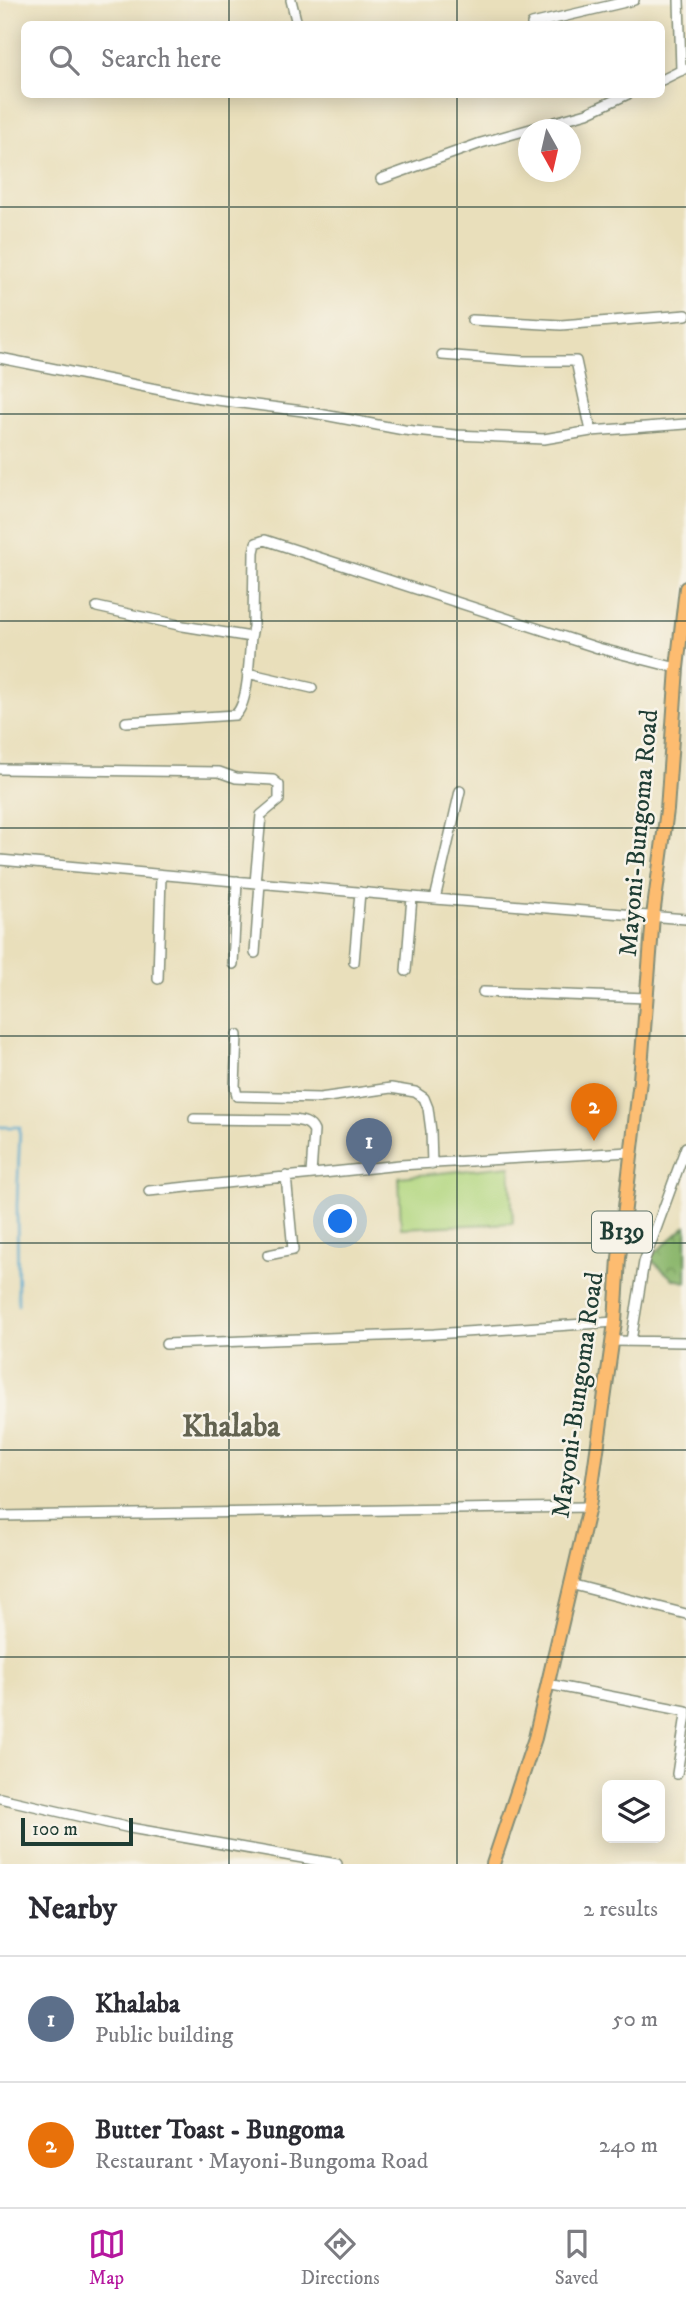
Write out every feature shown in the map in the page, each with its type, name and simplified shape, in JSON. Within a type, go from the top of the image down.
[{"type":"main road","name":"Mayoni-Bungoma Road","points":[[493,1864],[535,1738],[589,1507],[613,1341],[653,916],[667,810],[686,588]]},
{"type":"street","points":[[290,0],[296,21]]},
{"type":"street","points":[[545,21],[634,0]]},
{"type":"street","points":[[665,79],[683,70],[679,0]]},
{"type":"street","points":[[381,178],[481,143],[587,113],[619,98]]},
{"type":"street","points":[[472,320],[579,324],[686,315]]},
{"type":"street","points":[[442,355],[522,361],[576,361],[591,431]]},
{"type":"street","points":[[0,358],[201,398],[303,411],[404,430],[544,439],[591,431],[686,424]]},
{"type":"street","points":[[126,722],[235,715],[240,711],[251,637],[255,547],[260,540],[598,648],[681,662]]},
{"type":"street","points":[[97,607],[183,626],[251,637]]},
{"type":"street","points":[[247,673],[312,688]]},
{"type":"street","points":[[0,769],[219,772],[236,778],[274,780],[279,785],[279,800],[261,815],[255,953]]},
{"type":"street","points":[[435,899],[460,791]]},
{"type":"street","points":[[0,860],[686,919]]},
{"type":"street","points":[[158,979],[161,875]]},
{"type":"street","points":[[233,964],[237,881]]},
{"type":"street","points":[[354,962],[360,892]]},
{"type":"street","points":[[406,971],[412,897]]},
{"type":"street","points":[[483,992],[647,998]]},
{"type":"street","points":[[237,1035],[234,1086],[237,1096],[320,1098],[391,1088],[415,1092],[424,1098],[428,1108],[432,1164]]},
{"type":"street","points":[[194,1119],[305,1122],[314,1130],[311,1174]]},
{"type":"street","points":[[631,1341],[644,1262],[686,1147]]},
{"type":"street","points":[[149,1191],[432,1164],[630,1152]]},
{"type":"street","points":[[268,1255],[293,1250],[286,1176]]},
{"type":"street","points":[[166,1344],[434,1334],[615,1322]]},
{"type":"street","points":[[613,1341],[686,1342]]},
{"type":"street","points":[[0,1516],[589,1507]]},
{"type":"street","points":[[570,1584],[686,1614]]},
{"type":"street","points":[[547,1684],[686,1713],[677,1774]]},
{"type":"street","points":[[0,1798],[130,1828],[337,1864]]},
{"type":"green space","points":[[510,1166],[513,1223],[401,1228],[399,1177]]},
{"type":"green space","points":[[686,1226],[686,1282],[673,1279],[649,1258]]},
{"type":"waterway","points":[[0,1127],[20,1127],[17,1205],[18,1305]]},
{"type":"place","name":"Butter Toast - Bungoma","points":[[594,1141]]},
{"type":"place","name":"Khalaba","points":[[369,1176]]},
{"type":"district","name":"Khalaba","points":[[231,1427]]}]
